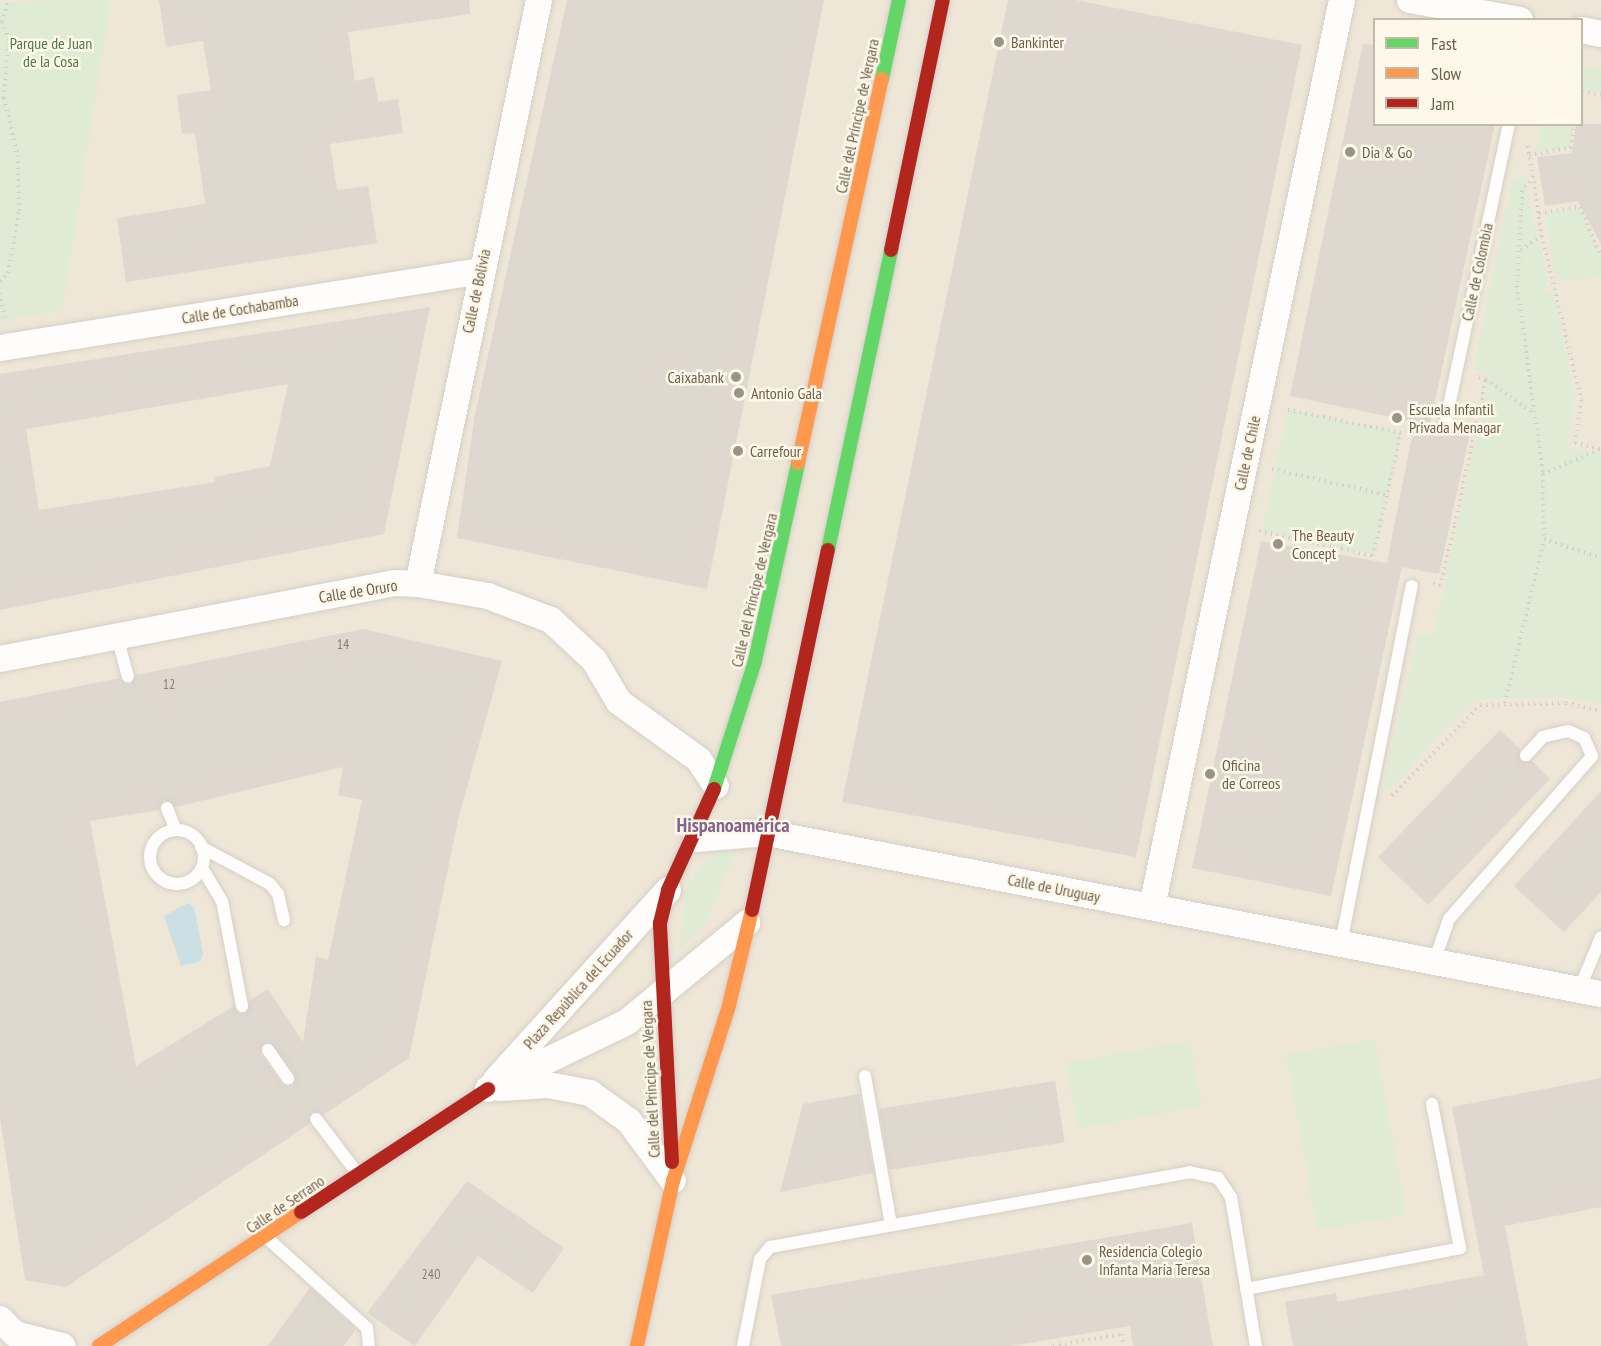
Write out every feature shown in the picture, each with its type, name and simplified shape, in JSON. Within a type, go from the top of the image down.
[{"type":"main road","name":"Calle del Príncipe de Vergara","points":[[673,1181],[658,953],[668,890],[696,839],[716,786],[766,618],[899,0]]},
{"type":"main road","name":"Calle del Príncipe de Vergara","points":[[637,1346],[673,1181],[729,1005],[943,0]]},
{"type":"main road","name":"Calle de Serrano","points":[[99,1346],[488,1089]]},
{"type":"street","name":"Calle de Bolivia","points":[[418,584],[480,271],[539,0]]},
{"type":"street","name":"Calle de Chile","points":[[1152,907],[1342,0]]},
{"type":"street","points":[[1410,0],[1509,18]]},
{"type":"street","points":[[1583,30],[1601,34]]},
{"type":"street","name":"Calle de Cochabamba","points":[[4,336],[480,271]]},
{"type":"street","name":"Calle de Oruro","points":[[0,659],[394,583],[418,584],[488,596],[551,620],[594,660],[619,702],[699,760],[716,786]]},
{"type":"street","points":[[696,839],[767,833]]},
{"type":"street","name":"Calle de Uruguay","points":[[767,833],[1590,992]]},
{"type":"street","name":"Plaza República del Ecuador","points":[[488,1089],[668,890]]},
{"type":"street","name":"Plaza República del Ecuador","points":[[488,1089],[627,1022],[662,997],[747,923]]},
{"type":"street","points":[[488,1089],[548,1085],[590,1093],[629,1121],[673,1181]]},
{"type":"street","points":[[0,1319],[15,1334],[62,1346]]},
{"type":"lane","name":"Calle de Colombia","points":[[1446,420],[1509,126]]},
{"type":"lane","points":[[1341,943],[1360,829],[1412,586]]},
{"type":"lane","points":[[117,636],[128,677]]},
{"type":"lane","points":[[1434,962],[1449,919],[1592,756],[1584,738],[1568,731],[1543,737],[1526,755]]},
{"type":"lane","points":[[167,808],[176,830],[201,847],[270,884],[278,894],[284,920]]},
{"type":"lane","points":[[176,830],[152,847],[158,876],[177,884],[202,868]]},
{"type":"lane","points":[[201,847],[202,868],[222,900],[242,1006]]},
{"type":"lane","points":[[1590,992],[1601,937]]},
{"type":"lane","points":[[268,1050],[288,1079]]},
{"type":"lane","points":[[866,1076],[891,1225]]},
{"type":"lane","points":[[1246,1289],[1460,1248],[1432,1104]]},
{"type":"lane","points":[[316,1119],[359,1175]]},
{"type":"lane","points":[[743,1346],[760,1259],[770,1247],[1189,1172],[1218,1178],[1231,1197],[1256,1346]]},
{"type":"lane","points":[[265,1237],[367,1328],[369,1346]]},
{"type":"lane","points":[[120,1332],[129,1346]]},
{"type":"path","points":[[0,281],[8,273],[19,211],[17,152],[4,98],[9,40],[1,23],[8,0]]},
{"type":"path","points":[[1583,92],[1601,95]]},
{"type":"path","points":[[1530,155],[1571,148],[1575,126]]},
{"type":"path","points":[[1526,135],[1542,236],[1581,400],[1575,443],[1601,449]]},
{"type":"path","points":[[1505,702],[1544,539],[1543,474],[1517,286],[1521,250],[1522,191],[1533,176]]},
{"type":"path","points":[[1539,213],[1580,207],[1601,257]]},
{"type":"path","points":[[1521,250],[1542,236]]},
{"type":"path","points":[[0,293],[4,336]]},
{"type":"path","points":[[1457,370],[1486,379],[1533,413]]},
{"type":"path","points":[[1412,586],[1413,579],[1440,586],[1486,379]]},
{"type":"path","points":[[1232,525],[1373,556],[1401,434],[1257,403]]},
{"type":"path","points":[[1446,420],[1475,429]]},
{"type":"path","points":[[1543,474],[1601,449]]},
{"type":"path","points":[[1245,463],[1387,495]]},
{"type":"path","points":[[1544,539],[1601,558]]},
{"type":"path","points":[[1360,829],[1480,705],[1505,702],[1566,703],[1601,711]]},
{"type":"path","points":[[1053,1346],[1122,1334],[1124,1346]]},
{"type":"shaded area","points":[[0,0],[1601,0],[1601,1346],[0,1346]]},
{"type":"shaded area","points":[[188,903],[194,907],[203,953],[201,961],[181,966],[164,916]]},
{"type":"green space","name":"Parque de Juan de la Cosa","points":[[111,0],[62,310],[0,321],[0,2]]},
{"type":"green space","points":[[1583,65],[1601,69],[1601,93],[1583,89]]},
{"type":"green space","points":[[1540,126],[1573,126],[1570,148],[1536,152]]},
{"type":"green space","points":[[1523,175],[1549,280],[1544,289],[1554,295],[1575,396],[1566,448],[1601,454],[1601,704],[1565,697],[1472,699],[1389,791],[1383,787],[1418,634],[1434,634],[1490,375],[1473,369],[1512,180]]},
{"type":"green space","points":[[1580,207],[1601,257],[1601,277],[1556,281],[1545,212]]},
{"type":"green space","points":[[1288,409],[1401,433],[1375,555],[1262,531]]},
{"type":"green space","points":[[737,850],[705,923],[679,952],[685,890],[699,867],[720,852]]},
{"type":"green space","points":[[1375,1039],[1406,1214],[1317,1230],[1286,1055]]},
{"type":"green space","points":[[1190,1041],[1201,1106],[1077,1128],[1066,1063]]},
{"type":"building","points":[[159,0],[469,0],[470,14],[348,32],[355,81],[374,77],[378,102],[398,99],[403,133],[330,144],[337,190],[368,186],[377,243],[126,282],[117,218],[205,204],[195,133],[182,134],[177,95],[211,90],[203,41],[166,47]]},
{"type":"building","points":[[567,0],[824,0],[707,589],[457,538],[475,414]]},
{"type":"building","points":[[1008,0],[1075,0],[1302,45],[1136,857],[842,802]]},
{"type":"building","points":[[1363,44],[1373,45],[1373,126],[1495,126],[1430,424],[1470,433],[1439,574],[1402,567],[1331,896],[1192,868],[1261,541],[1387,563],[1415,422],[1290,396]]},
{"type":"building","points":[[1601,124],[1601,244],[1578,201],[1545,206],[1537,157],[1572,153],[1576,126]]},
{"type":"building","points":[[430,307],[384,534],[0,610],[0,374]],"holes":[[[288,384],[270,466],[214,477],[215,482],[39,510],[26,429]]]},
{"type":"building","points":[[363,629],[502,661],[458,820],[409,1058],[323,1115],[312,1112],[309,1124],[66,1287],[25,1280],[0,1118],[0,702],[120,678],[130,685],[136,675]],"holes":[[[343,767],[338,795],[362,800],[328,960],[316,956],[303,1042],[268,989],[249,1001],[247,1013],[239,1014],[234,1006],[136,1066],[90,821],[159,810],[164,800],[175,807]],[[268,1042],[295,1074],[292,1086],[282,1084],[261,1055],[261,1046]]]},
{"type":"building","points":[[1500,730],[1520,749],[1520,761],[1532,761],[1550,779],[1428,905],[1378,857]]},
{"type":"building","points":[[1601,791],[1601,892],[1564,932],[1514,886]]},
{"type":"building","points":[[1601,1078],[1601,1207],[1505,1226],[1528,1346],[1293,1346],[1285,1302],[1336,1293],[1337,1302],[1484,1275],[1452,1107]]},
{"type":"building","points":[[1055,1081],[1065,1142],[889,1170],[879,1109]]},
{"type":"building","points":[[859,1094],[874,1173],[780,1192],[803,1104]]},
{"type":"building","points":[[467,1181],[564,1248],[533,1293],[478,1256],[415,1346],[367,1313]]},
{"type":"building","name":"Residencia Colegio Infanta María Teresa","points":[[1192,1223],[1213,1346],[1133,1346],[1130,1326],[1010,1346],[781,1346],[771,1295]]},
{"type":"building","points":[[310,1287],[356,1329],[344,1346],[268,1346]]},
{"type":"traffic: fast","points":[[882,79],[899,0]]},
{"type":"traffic: fast","points":[[828,550],[891,250]]},
{"type":"traffic: fast","points":[[714,789],[755,661],[798,463]]},
{"type":"traffic: slow","points":[[798,463],[882,79]]},
{"type":"traffic: slow","points":[[637,1346],[673,1181],[729,1005],[752,910]]},
{"type":"traffic: slow","points":[[99,1346],[301,1212]]},
{"type":"traffic: jam","points":[[891,250],[943,0]]},
{"type":"traffic: jam","points":[[752,910],[828,550]]},
{"type":"traffic: jam","points":[[672,1162],[660,923],[668,890],[714,789]]},
{"type":"traffic: jam","points":[[301,1212],[488,1089]]},
{"type":"place","name":"Bankinter","points":[[999,42]]},
{"type":"place","name":"Dia & Go","points":[[1350,152]]},
{"type":"place","name":"Caixabank","points":[[736,377]]},
{"type":"place","name":"Antonio Gala","points":[[739,393]]},
{"type":"place","name":"Escuela Infantil Privada Menagar","points":[[1397,418]]},
{"type":"place","name":"Carrefour","points":[[738,451]]},
{"type":"place","name":"The Beauty Concept","points":[[1278,544]]},
{"type":"place","name":"Oficina de Correos","points":[[1210,774]]},
{"type":"place","name":"Residencia Colegio Infanta María Teresa","points":[[1087,1260]]},
{"type":"district","name":"Hispanoamérica","points":[[733,825]]}]
